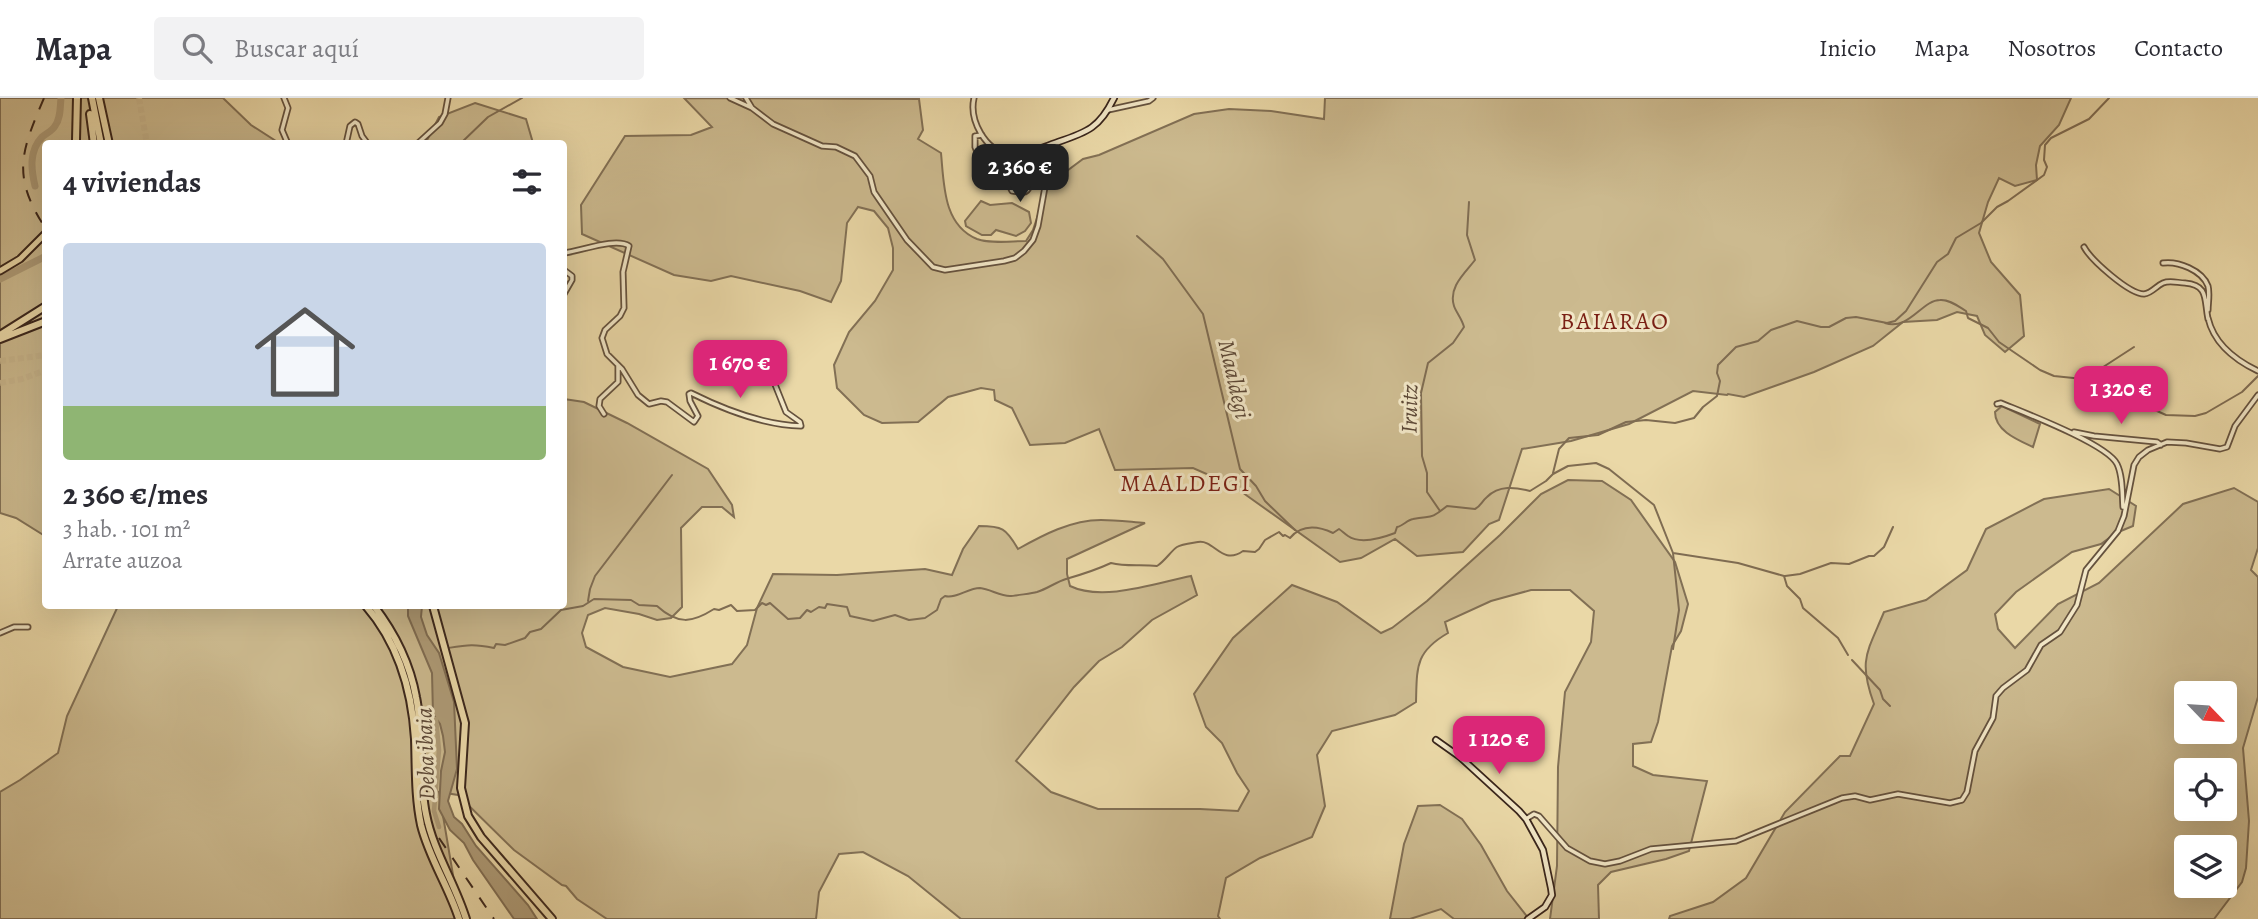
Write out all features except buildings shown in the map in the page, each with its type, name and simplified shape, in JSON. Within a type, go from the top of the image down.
[{"type":"highway","points":[[76,140],[77,98]]},
{"type":"highway","points":[[91,98],[94,140]]},
{"type":"highway","points":[[91,98],[100,140]]},
{"type":"highway","points":[[102,98],[108,140]]},
{"type":"highway","points":[[0,337],[42,309]]},
{"type":"highway","points":[[0,337],[42,322]]},
{"type":"highway","points":[[368,609],[390,642],[406,682],[413,720],[418,809],[422,827],[459,919]]},
{"type":"highway","points":[[376,609],[390,629],[404,659]]},
{"type":"highway","points":[[382,609],[398,637],[416,697],[428,825],[466,919]]},
{"type":"highway","points":[[434,609],[465,723],[461,788],[468,816],[481,837],[552,919]]},
{"type":"main road","points":[[0,271],[20,259],[42,237]]},
{"type":"street","points":[[284,98],[288,108],[282,130],[286,140]]},
{"type":"street","points":[[421,140],[440,123],[448,98]]},
{"type":"street","points":[[730,98],[752,108],[773,124],[822,146],[836,147],[855,156],[870,176],[874,192],[907,240],[933,267],[945,270],[1004,261],[1016,258],[1024,251],[1033,240],[1038,226],[1048,170],[1046,147]]},
{"type":"street","points":[[746,98],[752,108]]},
{"type":"street","points":[[974,98],[973,108],[980,135],[998,151],[1014,154],[1034,151],[1086,132],[1099,123],[1114,98]]},
{"type":"street","points":[[1108,110],[1153,98]]},
{"type":"street","points":[[347,140],[350,126],[355,122],[365,140]]},
{"type":"street","points":[[980,135],[975,136],[974,142],[984,170]]},
{"type":"street","points":[[1014,154],[1010,187],[1012,191],[1022,192],[1029,188],[1032,181],[1034,151]]},
{"type":"street","points":[[567,252],[615,242],[629,246],[623,272],[624,308],[620,316],[605,330],[602,338],[607,354],[622,369],[643,401],[649,404],[667,402],[694,422],[698,416],[690,401],[691,393],[751,418],[801,426],[800,422],[786,412],[774,382],[754,345]]},
{"type":"street","points":[[2084,247],[2094,260],[2125,287],[2138,293],[2147,293],[2163,283],[2171,282],[2198,286],[2203,291],[2212,331],[2224,349],[2258,371]]},
{"type":"street","points":[[2163,262],[2177,262],[2204,279],[2209,292],[2208,320]]},
{"type":"street","points":[[567,271],[572,276],[567,289]]},
{"type":"street","points":[[604,414],[599,407],[600,399],[618,382],[618,365]]},
{"type":"street","points":[[1526,818],[1534,814],[1539,816],[1567,848],[1590,861],[1605,864],[1651,849],[1736,841],[1842,797],[1855,796],[1870,800],[1898,794],[1950,803],[1962,800],[1967,792],[1975,751],[1993,718],[1998,692],[2027,670],[2041,645],[2060,632],[2080,599],[2086,570],[2115,537],[2124,516],[2134,465],[2143,453],[2161,444],[2173,442],[2220,449],[2227,447],[2235,426],[2258,395]]},
{"type":"street","points":[[1997,404],[2001,403],[2070,431],[2109,453],[2118,464],[2124,516]]},
{"type":"street","points":[[2070,431],[2161,444]]},
{"type":"street","points":[[0,633],[28,627]]},
{"type":"street","points":[[1436,740],[1460,757],[1526,818],[1543,850],[1552,895],[1545,907],[1528,919]]},
{"type":"shaded area","points":[[0,98],[223,98],[251,125],[274,140],[42,140],[42,534],[16,518],[0,513]]},
{"type":"shaded area","points":[[684,98],[919,99],[923,130],[918,139],[941,153],[951,214],[966,233],[977,239],[1001,242],[1026,241],[1033,230],[1048,185],[1083,159],[1099,155],[1194,114],[1229,109],[1271,111],[1324,119],[1325,98],[2071,98],[2059,125],[2040,146],[2036,165],[2037,180],[2015,186],[1999,178],[1988,202],[1979,233],[1991,262],[2020,295],[2024,336],[2005,352],[1985,335],[1977,316],[1957,312],[1937,320],[1903,322],[1873,346],[1814,372],[1744,397],[1693,391],[1629,424],[1571,441],[1522,449],[1499,520],[1489,524],[1463,552],[1417,556],[1395,539],[1361,558],[1340,562],[1232,485],[1193,468],[1115,470],[1099,429],[1065,443],[1030,445],[1012,408],[995,400],[994,390],[981,388],[948,397],[918,422],[882,423],[864,415],[837,388],[834,365],[849,332],[875,301],[893,270],[893,248],[888,228],[874,211],[858,207],[847,223],[841,281],[831,302],[800,291],[731,276],[711,281],[674,275],[582,234],[581,205],[625,136],[691,135],[712,127]]},
{"type":"shaded area","points":[[475,103],[526,119],[532,140],[427,140],[439,117]]},
{"type":"shaded area","points":[[981,201],[990,205],[1012,203],[1029,212],[1031,223],[1025,231],[1016,236],[996,230],[991,235],[982,235],[966,226],[965,221]]},
{"type":"shaded area","points":[[567,399],[584,402],[627,423],[708,469],[732,505],[734,517],[722,507],[702,507],[681,528],[682,607],[671,618],[657,620],[605,608],[588,615],[582,633],[586,647],[623,667],[670,677],[732,664],[747,645],[757,608],[773,574],[837,575],[925,569],[952,575],[963,549],[979,526],[1003,530],[1018,549],[1068,525],[1101,520],[1145,523],[1067,559],[1070,586],[1083,590],[1114,592],[1191,576],[1197,595],[1152,620],[1122,647],[1099,661],[1074,687],[1016,761],[1051,792],[1098,809],[1238,811],[1249,791],[1222,743],[1206,727],[1194,694],[1233,638],[1292,585],[1337,602],[1381,633],[1392,628],[1427,601],[1541,494],[1568,480],[1602,481],[1631,500],[1675,562],[1688,604],[1681,631],[1672,646],[1658,722],[1651,742],[1633,744],[1633,766],[1653,775],[1707,781],[1689,851],[1611,872],[1598,885],[1599,919],[1550,919],[1557,866],[1558,767],[1565,692],[1591,642],[1594,611],[1570,590],[1531,590],[1491,601],[1445,622],[1448,633],[1429,647],[1420,662],[1416,702],[1395,715],[1332,731],[1317,755],[1325,806],[1312,837],[1260,858],[1226,878],[1218,916],[1220,919],[961,919],[908,876],[863,852],[839,854],[819,892],[816,919],[607,919],[514,850],[458,795],[439,792],[454,881],[464,919],[0,919],[0,792],[58,753],[67,716],[117,609],[567,609]]},
{"type":"shaded area","points":[[2002,406],[2040,424],[2033,447],[2003,430],[1995,412]]},
{"type":"shaded area","points":[[2234,488],[2258,502],[2258,548],[2251,570],[2258,577],[2258,697],[2243,748],[2249,821],[2246,868],[2237,889],[2237,835],[2174,835],[2174,898],[2230,898],[2214,919],[1669,919],[1670,916],[1713,902],[1746,878],[1785,812],[1840,756],[1850,756],[1874,704],[1866,677],[1866,666],[1869,648],[1884,612],[1926,600],[1967,570],[1986,529],[2044,499],[2109,489],[2136,506],[2133,526],[2116,533],[2101,544],[2072,552],[2016,592],[1995,614],[1998,629],[2015,648],[2058,604],[2099,583],[2183,504]]},
{"type":"shaded area","points":[[408,609],[422,609],[421,617],[427,635],[439,653],[454,702],[457,769],[448,801],[454,817],[537,919],[514,919],[464,843],[450,830],[439,809],[445,752],[443,736],[440,724],[433,714],[432,673],[408,616]]},
{"type":"shaded area","points":[[1440,805],[1462,819],[1481,845],[1507,891],[1529,919],[1454,919],[1441,909],[1410,919],[1390,919],[1404,844],[1418,806]]},
{"type":"waterway","points":[[35,186],[33,154],[38,142],[57,123],[61,98]]},
{"type":"waterway","points":[[464,140],[488,117],[522,98]]},
{"type":"waterway","points":[[1553,473],[1559,449],[1569,438],[1598,435],[1626,422],[1646,420],[1675,423],[1694,418],[1717,396],[1720,381],[1718,365],[1736,347],[1758,341],[1771,330],[1797,321],[1821,327],[1829,327],[1846,318],[1856,317],[1887,323],[1895,321],[1906,311],[1937,262],[1948,254],[1956,238],[1981,223],[1997,207],[2044,175],[2047,167],[2044,160],[2045,145],[2051,138],[2089,119],[2109,98]]},
{"type":"waterway","name":"Iruitz","points":[[1440,511],[1427,492],[1427,473],[1422,456],[1421,393],[1428,363],[1453,343],[1464,327],[1455,308],[1453,293],[1458,281],[1475,260],[1467,235],[1469,202]]},
{"type":"waterway","name":"Maaldegi","points":[[1137,236],[1163,259],[1203,314],[1240,469],[1256,486],[1265,501],[1295,530]]},
{"type":"waterway","name":"Deba ibaia","points":[[0,279],[42,258]]},
{"type":"waterway","points":[[1885,323],[1901,323],[1933,301],[1947,301],[1966,311],[1968,318],[1988,328],[1999,342],[2040,370],[2054,376],[2093,380],[2113,395],[2166,415],[2195,416],[2206,413],[2242,392],[2258,376]]},
{"type":"waterway","points":[[2093,380],[2097,371],[2134,347]]},
{"type":"waterway","points":[[567,609],[583,606],[594,599],[631,600],[639,605],[657,606],[672,616],[685,620],[731,605],[737,611],[755,610],[762,603],[770,603],[788,619],[800,618],[807,610],[811,612],[819,607],[825,608],[827,604],[847,607],[850,616],[873,621],[895,615],[909,620],[925,618],[937,610],[945,596],[980,588],[1010,596],[1037,592],[1111,563],[1157,566],[1177,547],[1198,542],[1209,544],[1229,556],[1243,551],[1255,552],[1265,540],[1279,532],[1290,538],[1305,528],[1333,533],[1339,529],[1353,539],[1378,539],[1395,533],[1397,527],[1413,519],[1433,516],[1447,506],[1475,509],[1497,490],[1513,488],[1530,491],[1568,466],[1596,463],[1609,469],[1654,505],[1673,553],[1738,563],[1784,576],[1787,586],[1800,599],[1803,608],[1838,638],[1848,655]]},
{"type":"waterway","points":[[588,601],[595,576],[672,475]]},
{"type":"waterway","points":[[1785,576],[1800,574],[1831,563],[1849,564],[1874,556],[1884,547],[1893,527]]},
{"type":"waterway","points":[[1673,553],[1679,610],[1673,649]]},
{"type":"waterway","points":[[448,648],[471,645],[494,648],[496,644],[505,645],[541,629],[561,610],[566,609]]},
{"type":"waterway","points":[[1852,660],[1880,690],[1883,699],[1890,706]]},
{"type":"waterway","points":[[436,719],[439,750],[434,811],[439,827]]},
{"type":"tunnel","points":[[139,98],[146,140]]},
{"type":"tunnel","points":[[0,361],[42,356]]},
{"type":"tunnel","points":[[0,383],[42,372]]},
{"type":"railway","points":[[42,222],[28,194],[23,164],[25,149],[44,98]]},
{"type":"railway","points":[[439,838],[494,919]]},
{"type":"district","name":"BAIARAO","points":[[1615,321]]},
{"type":"district","name":"MAALDEGI","points":[[1186,483]]}]
